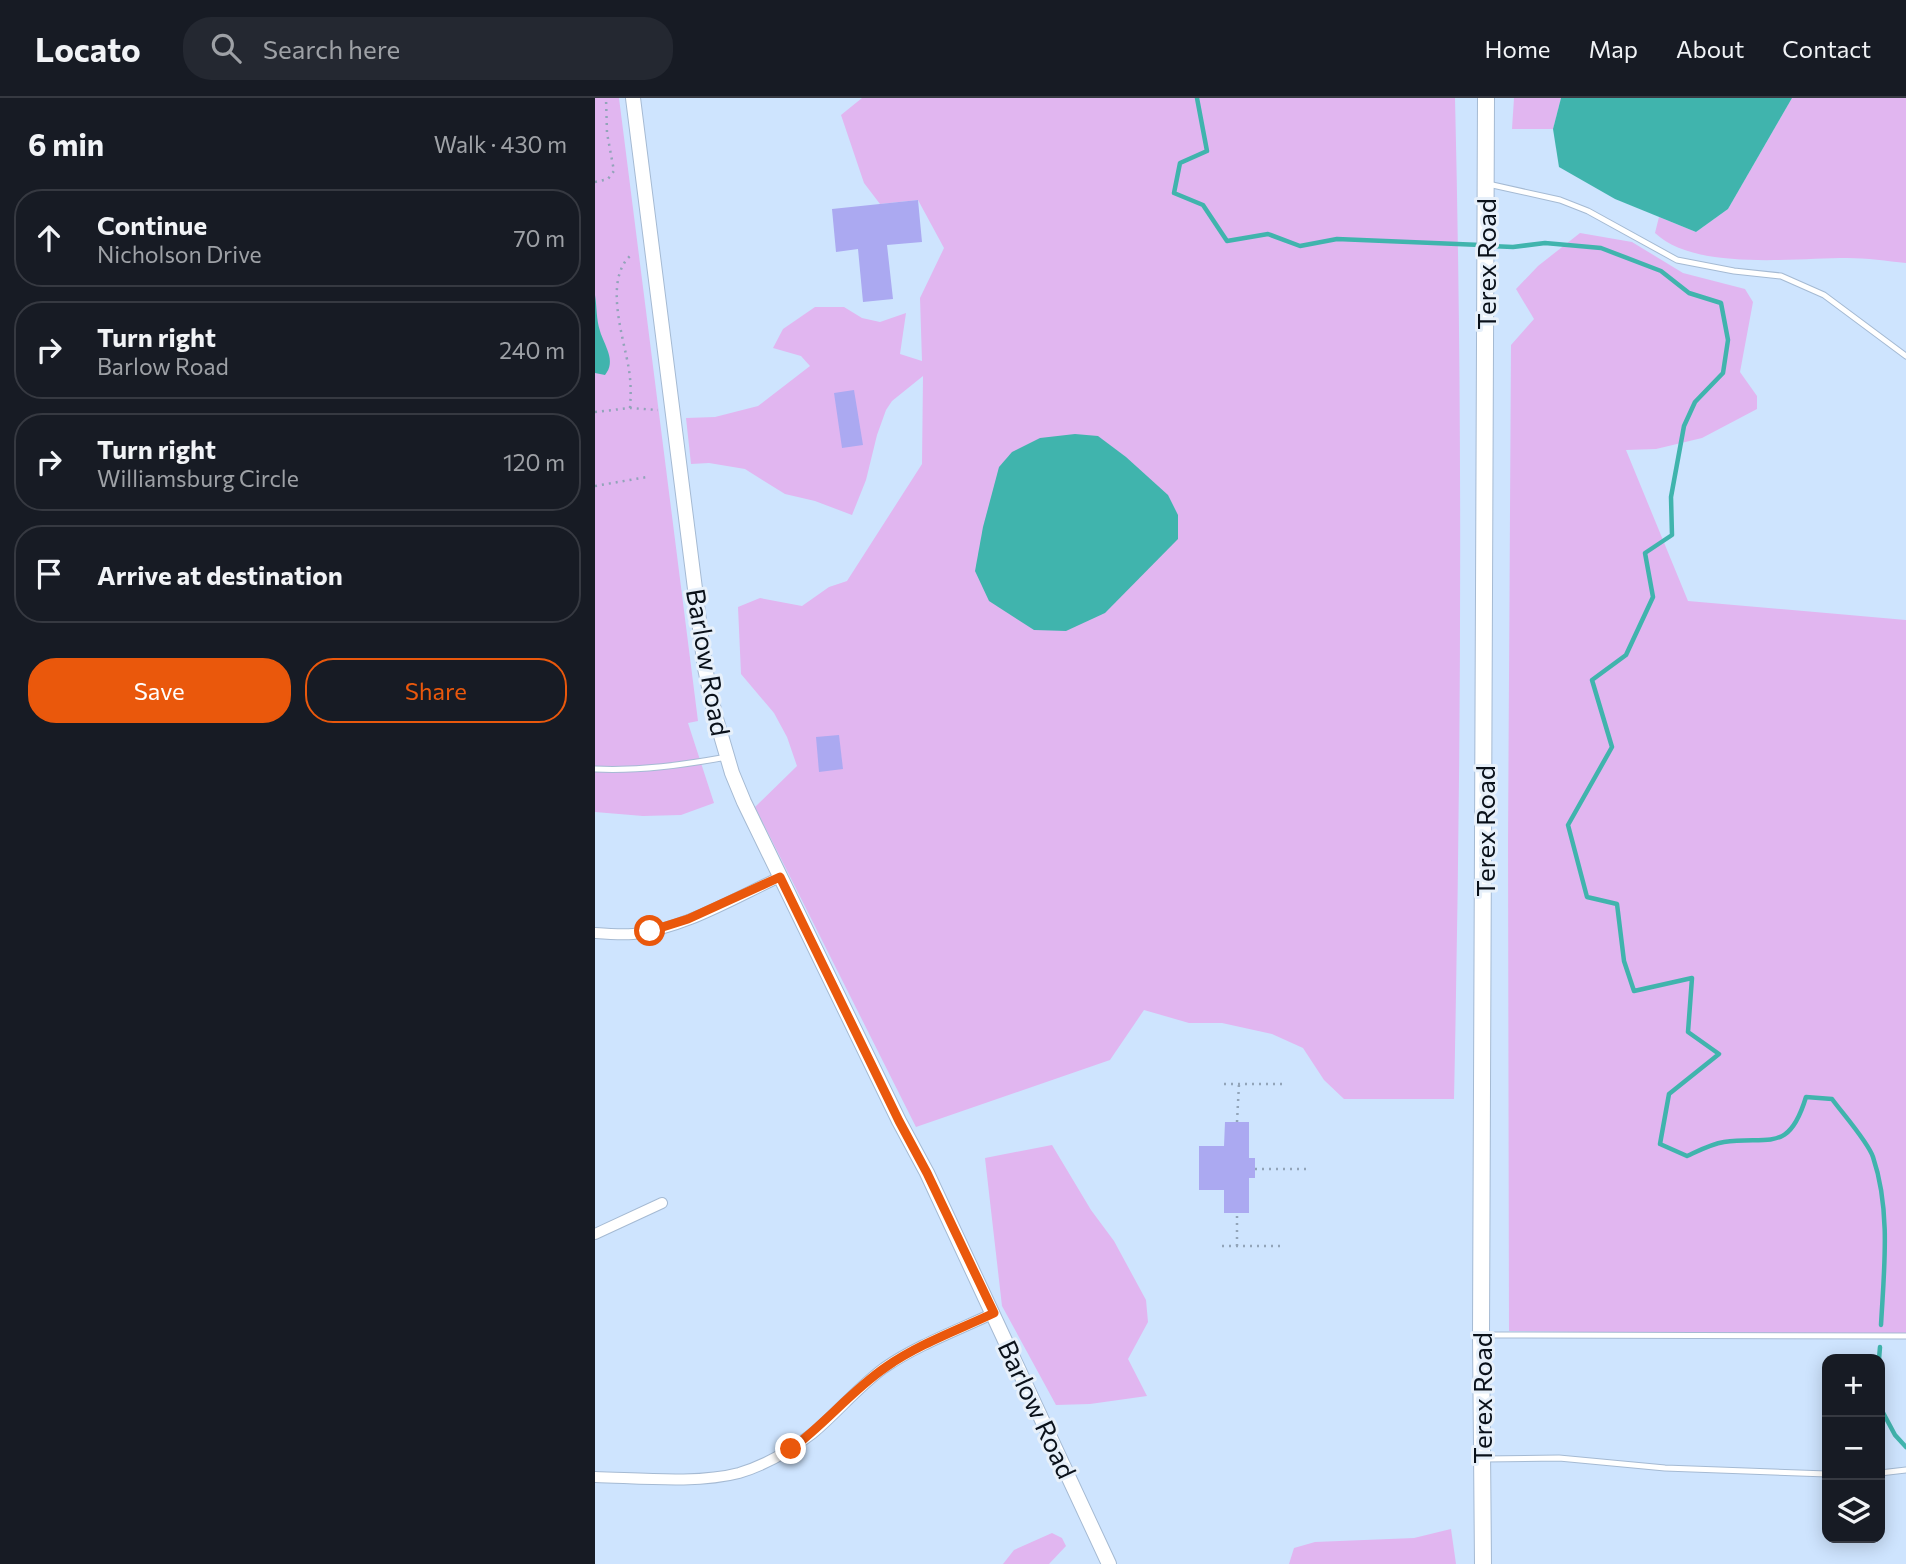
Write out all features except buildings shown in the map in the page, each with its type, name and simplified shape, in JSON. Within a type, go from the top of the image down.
[{"type":"main road","name":"Terex Road","points":[[1483,1564],[1481,1335],[1486,98]]},
{"type":"street","name":"Barlow Road","points":[[633,98],[705,668],[727,757],[744,802],[899,1121],[927,1173],[1109,1564]]},
{"type":"street","points":[[595,933],[633,934],[650,931],[688,919],[780,877]]},
{"type":"street","points":[[595,1234],[661,1203]]},
{"type":"street","points":[[595,1478],[714,1477],[737,1473],[765,1463],[814,1432],[868,1380],[886,1367],[994,1313]]},
{"type":"lane","points":[[1485,184],[1569,203],[1677,260],[1734,271],[1781,276],[1823,295],[1906,356]]},
{"type":"lane","points":[[595,769],[631,771],[727,757]]},
{"type":"lane","points":[[1481,1335],[1906,1336]]},
{"type":"lane","points":[[1481,1459],[1559,1458],[1665,1468],[1822,1474]]},
{"type":"lane","points":[[1885,1472],[1906,1470]]},
{"type":"path","points":[[595,182],[608,179],[614,171],[607,133],[606,98]]},
{"type":"path","points":[[630,408],[632,389],[622,343],[617,290],[619,272],[631,255]]},
{"type":"path","points":[[595,412],[630,408],[672,412]]},
{"type":"path","points":[[595,486],[647,477]]},
{"type":"path","points":[[1224,1084],[1286,1084]]},
{"type":"path","points":[[1237,1122],[1238,1084]]},
{"type":"path","points":[[1255,1169],[1307,1169]]},
{"type":"path","points":[[1237,1213],[1237,1246]]},
{"type":"path","points":[[1222,1246],[1285,1246]]},
{"type":"shaded area","points":[[595,98],[619,98],[698,721],[688,723],[714,803],[681,815],[643,816],[595,812]]},
{"type":"shaded area","points":[[862,98],[1455,98],[1460,599],[1454,1099],[1344,1099],[1324,1080],[1303,1048],[1272,1034],[1222,1023],[1189,1023],[1144,1010],[1110,1060],[916,1127],[755,807],[797,766],[787,737],[774,713],[741,674],[738,607],[760,598],[802,606],[829,587],[847,581],[922,464],[923,376],[892,401],[886,410],[866,480],[852,515],[815,501],[785,494],[745,469],[709,463],[691,464],[686,418],[715,417],[758,406],[810,366],[801,356],[773,348],[783,329],[815,307],[844,307],[862,318],[880,322],[906,313],[900,354],[922,361],[920,298],[944,248],[918,200],[880,204],[864,183],[841,115]]},
{"type":"shaded area","points":[[1514,98],[1561,98],[1553,129],[1512,129]]},
{"type":"shaded area","points":[[1561,98],[1792,98],[1728,209],[1696,232],[1615,199],[1559,167],[1553,129]]},
{"type":"shaded area","points":[[1792,98],[1906,98],[1906,263],[1854,258],[1719,258],[1673,245],[1655,233],[1659,217],[1696,232],[1728,209]]},
{"type":"shaded area","points":[[1580,233],[1632,242],[1683,273],[1745,289],[1753,302],[1740,372],[1757,396],[1757,409],[1702,438],[1656,449],[1626,450],[1688,601],[1906,620],[1906,1336],[1509,1331],[1511,345],[1534,319],[1516,289],[1538,266]]},
{"type":"shaded area","points":[[595,295],[599,326],[610,359],[605,375],[595,373]]},
{"type":"shaded area","points":[[1075,434],[1098,436],[1168,495],[1178,515],[1178,539],[1105,613],[1066,631],[1034,630],[989,601],[975,571],[983,527],[999,467],[1012,452],[1040,438]]},
{"type":"shaded area","points":[[1052,1145],[1091,1210],[1114,1241],[1146,1300],[1148,1322],[1128,1359],[1147,1396],[1090,1404],[1056,1405],[1002,1306],[985,1158]]},
{"type":"shaded area","points":[[1451,1529],[1456,1564],[1289,1564],[1294,1548],[1315,1542],[1414,1538]]},
{"type":"shaded area","points":[[1052,1533],[1062,1538],[1066,1546],[1049,1564],[1003,1564],[1014,1550]]},
{"type":"waterway","points":[[1197,98],[1207,151],[1180,163],[1174,193],[1203,205],[1227,241],[1268,234],[1300,246],[1337,239],[1481,245]]},
{"type":"waterway","points":[[1490,246],[1513,247],[1545,243],[1601,248],[1661,271],[1689,293],[1721,303],[1728,340],[1723,373],[1695,402],[1684,426],[1671,497],[1672,535],[1645,553],[1653,597],[1626,655],[1592,680],[1612,747],[1568,825],[1587,897],[1617,904],[1624,961],[1634,991],[1692,978],[1688,1032],[1719,1054],[1669,1094],[1660,1144],[1687,1156],[1724,1142],[1776,1138],[1793,1127],[1806,1097],[1832,1099],[1866,1144],[1879,1177],[1885,1240],[1881,1325]]},
{"type":"waterway","points":[[1879,1354],[1880,1347]]},
{"type":"waterway","points":[[1885,1416],[1895,1435],[1906,1447]]},
{"type":"route","points":[[650,931],[688,919],[780,877],[994,1313],[901,1357],[886,1367],[868,1380],[814,1432],[791,1449]]}]
